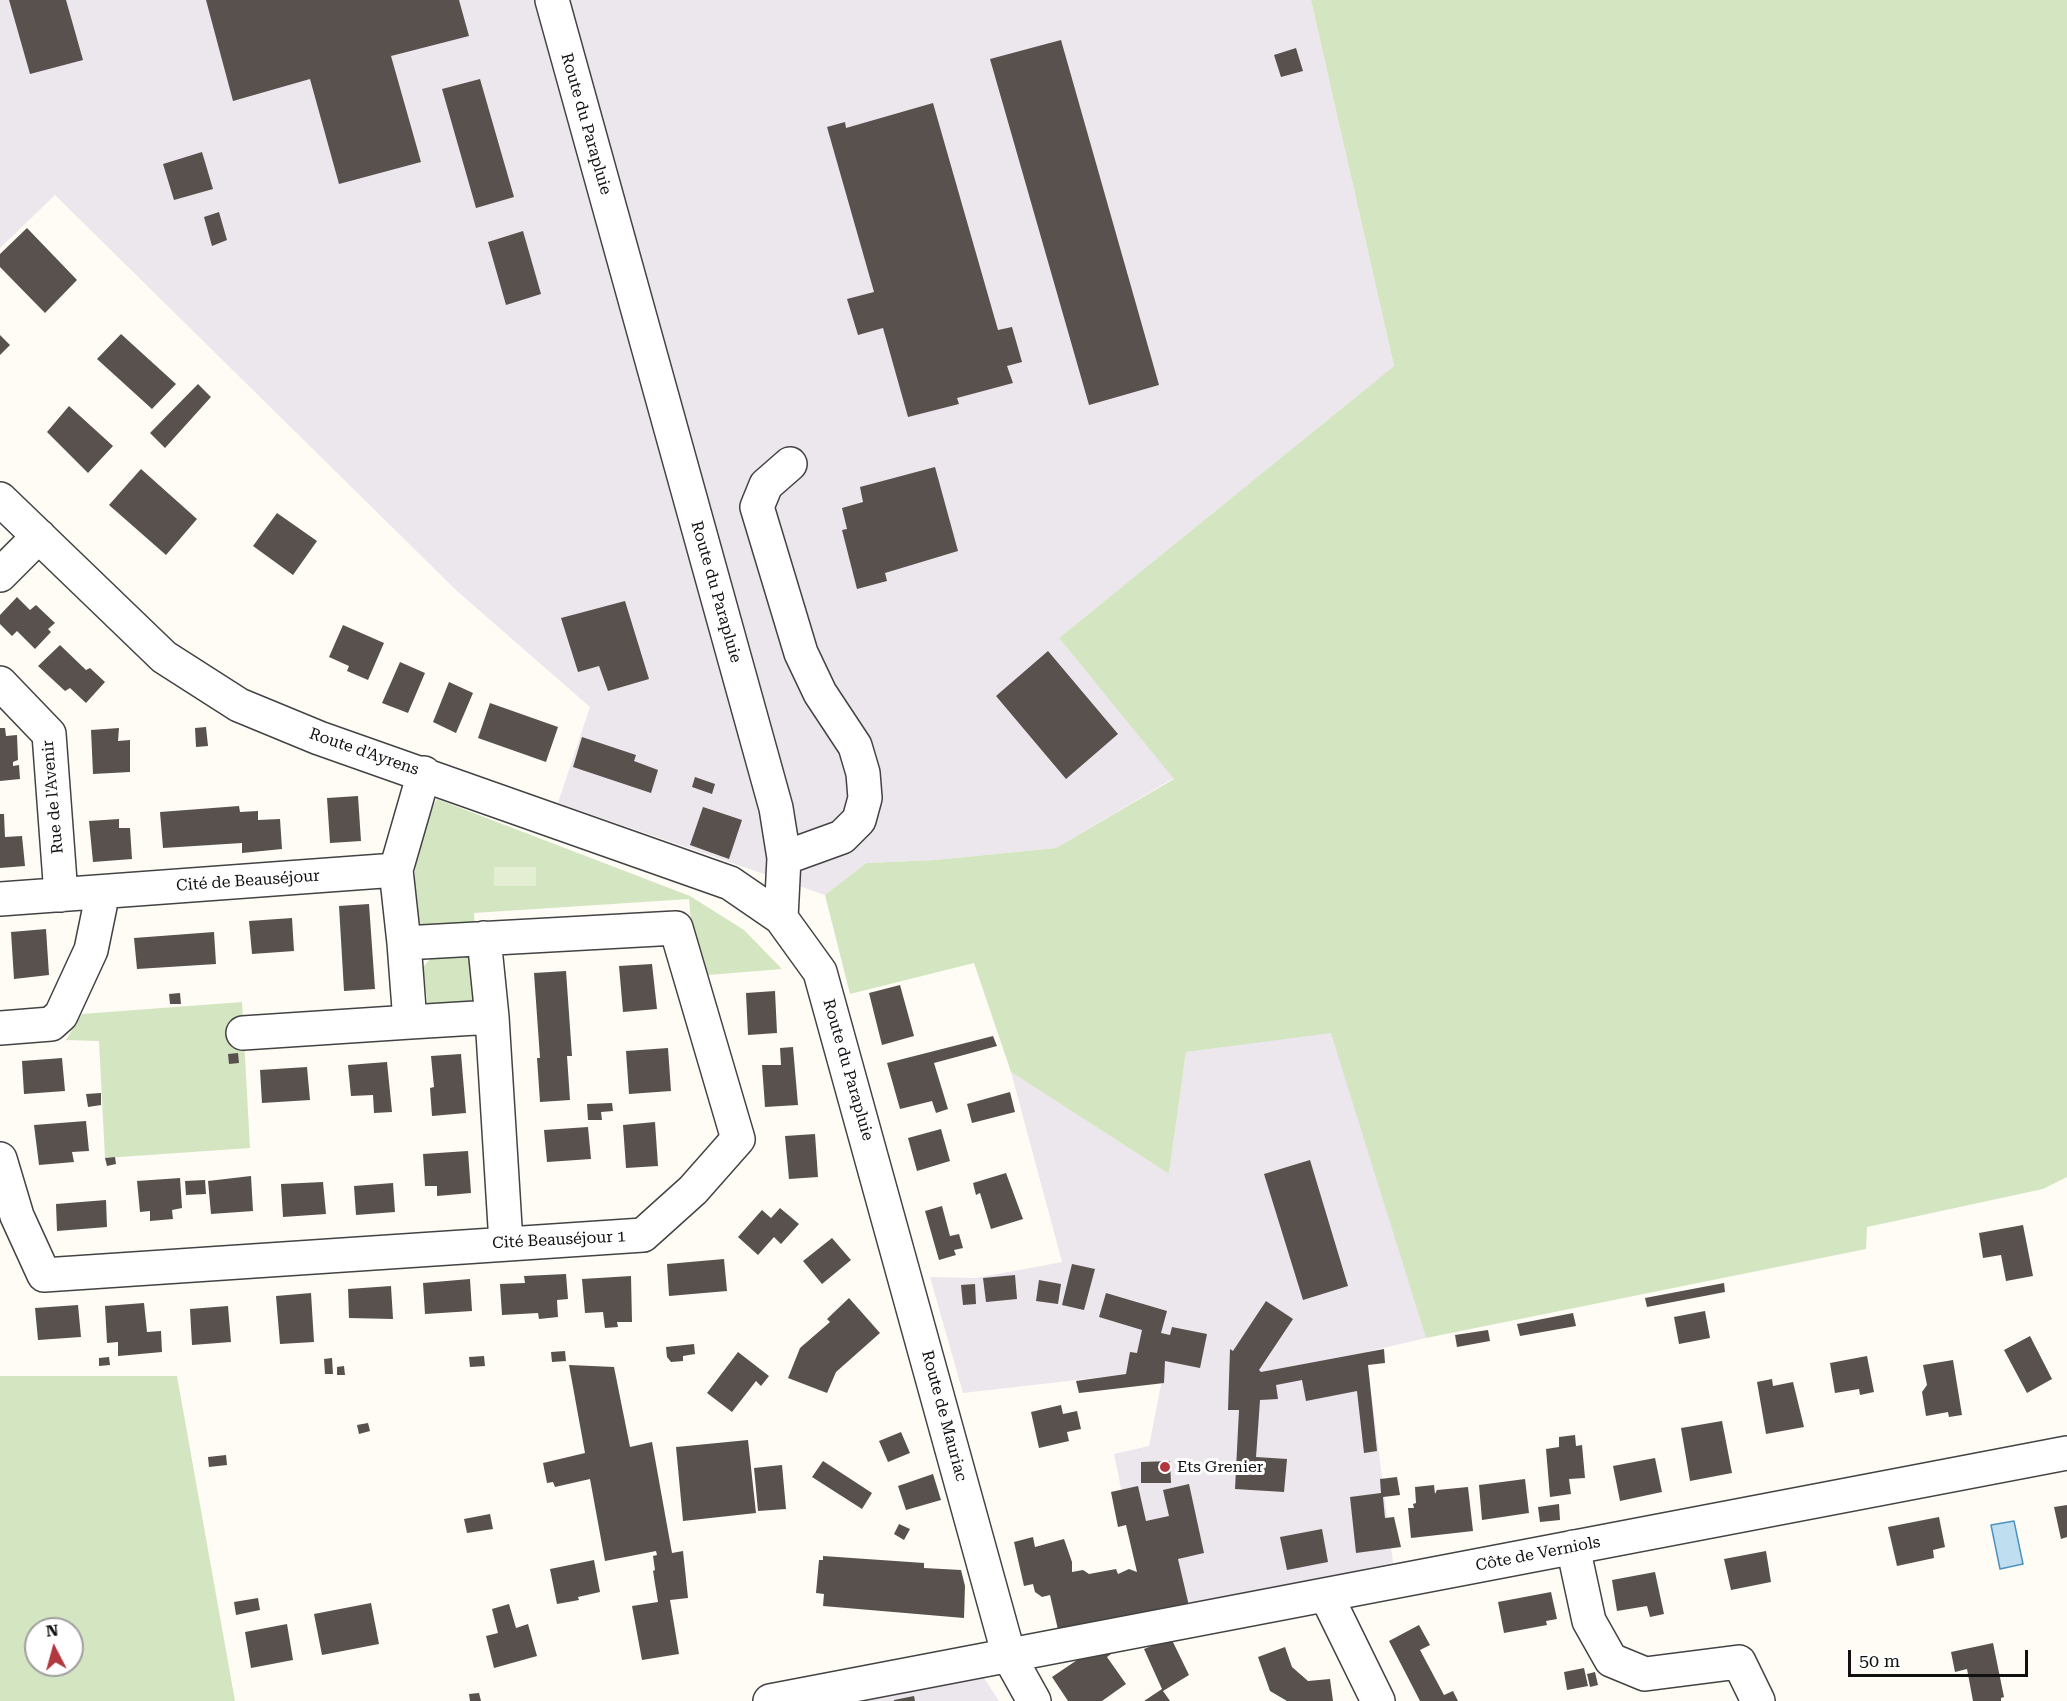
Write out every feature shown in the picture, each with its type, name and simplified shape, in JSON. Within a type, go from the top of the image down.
[{"type":"street","name":"Route du Parapluie","points":[[552,0],[776,808],[784,858],[780,918],[820,972],[878,1177]]},
{"type":"street","points":[[784,858],[842,837],[859,820],[865,798],[863,773],[855,746],[820,693],[801,653],[757,507],[766,484],[790,464]]},
{"type":"street","name":"Route d'Ayrens","points":[[0,499],[164,657],[239,705],[319,738],[424,773],[730,883],[780,918]]},
{"type":"street","points":[[0,575],[39,536]]},
{"type":"street","name":"Rue de l'Avenir","points":[[0,683],[49,734],[61,895]]},
{"type":"street","points":[[410,1022],[396,870],[424,773]]},
{"type":"street","name":"Cité de Beauséjour","points":[[0,899],[396,870]]},
{"type":"street","points":[[0,1028],[51,1024],[61,1015],[92,950],[103,892]]},
{"type":"street","name":"Cité Beauséjour 1","points":[[0,1160],[17,1216],[44,1275],[643,1235],[693,1190],[738,1139],[675,928],[404,943]]},
{"type":"street","points":[[484,938],[492,1017],[506,1243]]},
{"type":"street","points":[[243,1033],[492,1017]]},
{"type":"street","name":"Route de Mauriac","points":[[878,1177],[1009,1656],[1034,1701]]},
{"type":"street","name":"Côte de Verniols","points":[[770,1701],[2067,1453]]},
{"type":"street","points":[[1573,1547],[1589,1621],[1611,1660],[1645,1674],[1739,1662],[1758,1701]]},
{"type":"street","points":[[1326,1595],[1378,1701]]},
{"type":"shaded area","points":[[0,0],[1311,0],[1394,366],[1059,638],[1174,778],[1056,848],[935,860],[866,863],[825,895],[558,803],[590,707],[457,591],[55,195],[0,248]]},
{"type":"shaded area","points":[[1332,1032],[1426,1338],[1366,1352],[1393,1563],[1147,1615],[1114,1454],[1149,1446],[1164,1370],[963,1393],[930,1277],[976,1278],[1062,1262],[1011,1072],[1169,1174],[1186,1052]]},
{"type":"shaded area","points":[[980,1672],[999,1701],[828,1701]]},
{"type":"green space","points":[[1311,0],[2067,0],[2067,1177],[2043,1189],[1867,1227],[1866,1249],[1426,1338],[1331,1033],[1186,1052],[1169,1174],[1011,1072],[974,963],[850,994],[825,895],[866,863],[935,860],[1056,848],[1174,779],[1059,638],[1394,366]]},
{"type":"green space","points":[[437,799],[690,896],[744,930],[782,969],[708,975],[699,965],[693,945],[689,899],[474,913],[475,931],[421,927],[416,923],[413,910],[416,855],[422,824]]},
{"type":"green space","points":[[494,867],[536,867],[536,886],[494,886]]},
{"type":"green space","points":[[461,955],[470,958],[474,1003],[428,1007],[423,967],[431,958]]},
{"type":"green space","points":[[242,1002],[250,1148],[105,1158],[99,1041],[66,1040],[82,1014]]},
{"type":"green space","points":[[0,1376],[177,1376],[235,1701],[0,1701]]},
{"type":"water","points":[[2014,1521],[2023,1564],[2000,1569],[1991,1525]]},
{"type":"building","points":[[9,0],[66,0],[83,60],[30,74]]},
{"type":"building","points":[[206,0],[459,0],[469,36],[391,56],[421,162],[339,184],[310,79],[233,101]]},
{"type":"building","points":[[1061,40],[1159,385],[1089,405],[990,59]]},
{"type":"building","points":[[1296,48],[1303,71],[1281,77],[1274,55]]},
{"type":"building","points":[[480,79],[514,197],[476,208],[442,89]]},
{"type":"building","points":[[933,103],[998,330],[1012,327],[1022,362],[1007,366],[1013,383],[957,398],[959,404],[908,417],[883,328],[858,335],[847,299],[874,292],[827,127],[845,122],[846,128]]},
{"type":"building","points":[[202,152],[213,189],[174,200],[163,164]]},
{"type":"building","points":[[219,212],[227,240],[212,246],[204,217]]},
{"type":"building","points":[[27,228],[77,280],[45,313],[0,267],[0,254]]},
{"type":"building","points":[[523,231],[541,294],[506,305],[488,242]]},
{"type":"building","points":[[121,334],[176,384],[152,409],[97,359]]},
{"type":"building","points":[[0,335],[10,345],[0,355]]},
{"type":"building","points":[[198,384],[211,397],[165,448],[150,433]]},
{"type":"building","points":[[69,406],[113,446],[88,473],[47,432]]},
{"type":"building","points":[[935,467],[958,551],[885,573],[887,581],[857,589],[842,530],[847,529],[842,508],[863,502],[860,487]]},
{"type":"building","points":[[141,469],[197,519],[166,555],[109,505]]},
{"type":"building","points":[[277,513],[317,541],[293,575],[253,546]]},
{"type":"building","points":[[17,597],[30,610],[36,605],[55,623],[48,629],[51,632],[35,649],[17,631],[12,636],[0,624],[0,615]]},
{"type":"building","points":[[625,601],[649,679],[608,691],[599,666],[578,672],[561,618]]},
{"type":"building","points":[[343,625],[384,643],[368,680],[347,671],[349,666],[329,657]]},
{"type":"building","points":[[60,645],[86,670],[90,668],[105,682],[86,703],[70,688],[65,691],[38,666]]},
{"type":"building","points":[[1048,651],[1118,734],[1066,779],[996,696]]},
{"type":"building","points":[[400,662],[425,673],[408,713],[382,703]]},
{"type":"building","points":[[449,682],[473,693],[456,733],[433,722]]},
{"type":"building","points":[[490,703],[558,727],[546,762],[478,738]]},
{"type":"building","points":[[206,727],[208,746],[196,747],[195,728]]},
{"type":"building","points":[[0,728],[5,728],[6,736],[17,735],[18,760],[13,762],[13,766],[19,765],[20,779],[0,781]]},
{"type":"building","points":[[119,728],[118,741],[130,740],[130,772],[93,774],[91,730]]},
{"type":"building","points":[[582,737],[636,755],[634,761],[658,770],[651,793],[573,767]]},
{"type":"building","points":[[695,777],[715,784],[712,794],[692,787]]},
{"type":"building","points":[[358,796],[361,841],[330,843],[327,798]]},
{"type":"building","points":[[239,806],[240,812],[258,811],[258,820],[280,819],[282,849],[242,853],[242,843],[163,848],[160,812]]},
{"type":"building","points":[[703,807],[742,820],[729,859],[690,845]]},
{"type":"building","points":[[0,814],[4,814],[5,837],[22,836],[25,866],[0,868]]},
{"type":"building","points":[[119,819],[119,828],[130,828],[132,859],[93,862],[89,821]]},
{"type":"building","points":[[369,904],[375,989],[344,991],[339,906]]},
{"type":"building","points":[[292,918],[294,951],[252,954],[249,921]]},
{"type":"building","points":[[46,929],[49,975],[14,979],[11,932]]},
{"type":"building","points":[[214,932],[216,964],[137,969],[134,938]]},
{"type":"building","points":[[652,964],[657,1009],[623,1012],[619,966]]},
{"type":"building","points":[[566,971],[572,1056],[567,1056],[570,1100],[540,1102],[537,1058],[540,1058],[534,973]]},
{"type":"building","points":[[900,985],[914,1036],[882,1045],[869,993]]},
{"type":"building","points":[[775,991],[777,1033],[748,1035],[746,993]]},
{"type":"building","points":[[180,993],[181,1004],[170,1004],[169,994]]},
{"type":"building","points":[[993,1036],[997,1046],[934,1063],[948,1109],[936,1113],[932,1101],[900,1109],[887,1063]]},
{"type":"building","points":[[793,1047],[798,1105],[765,1107],[762,1065],[781,1065],[780,1048]]},
{"type":"building","points":[[668,1048],[671,1091],[629,1094],[626,1051]]},
{"type":"building","points":[[238,1053],[239,1063],[229,1064],[228,1054]]},
{"type":"building","points":[[461,1054],[466,1113],[432,1116],[430,1088],[434,1087],[431,1056]]},
{"type":"building","points":[[62,1058],[65,1091],[24,1094],[22,1061]]},
{"type":"building","points":[[387,1062],[392,1112],[374,1113],[373,1095],[351,1096],[348,1065]]},
{"type":"building","points":[[307,1067],[310,1100],[262,1103],[260,1070]]},
{"type":"building","points":[[1010,1092],[1015,1112],[972,1123],[967,1104]]},
{"type":"building","points":[[101,1093],[101,1105],[88,1107],[86,1094]]},
{"type":"building","points":[[612,1103],[613,1111],[601,1112],[602,1120],[588,1120],[587,1104]]},
{"type":"building","points":[[86,1121],[89,1151],[72,1152],[74,1162],[39,1165],[34,1125]]},
{"type":"building","points":[[655,1122],[658,1166],[626,1168],[623,1125]]},
{"type":"building","points":[[588,1127],[591,1159],[547,1162],[544,1130]]},
{"type":"building","points":[[941,1129],[950,1161],[917,1171],[908,1138]]},
{"type":"building","points":[[815,1134],[818,1177],[789,1179],[785,1136]]},
{"type":"building","points":[[468,1151],[471,1193],[437,1196],[437,1186],[425,1186],[423,1154]]},
{"type":"building","points":[[115,1157],[116,1164],[107,1166],[105,1158]]},
{"type":"building","points":[[1310,1160],[1348,1286],[1303,1300],[1264,1174]]},
{"type":"building","points":[[1006,1173],[1023,1219],[991,1229],[980,1193],[976,1195],[973,1183]]},
{"type":"building","points":[[251,1176],[253,1211],[211,1214],[208,1181]]},
{"type":"building","points":[[180,1178],[182,1208],[172,1210],[173,1219],[150,1221],[150,1211],[140,1212],[137,1181]]},
{"type":"building","points":[[205,1180],[206,1194],[186,1195],[185,1181]]},
{"type":"building","points":[[323,1182],[326,1214],[283,1217],[281,1184]]},
{"type":"building","points":[[393,1183],[395,1212],[356,1215],[354,1186]]},
{"type":"building","points":[[106,1200],[107,1227],[57,1231],[56,1204]]},
{"type":"building","points":[[942,1206],[950,1236],[959,1234],[963,1248],[954,1250],[956,1255],[939,1260],[925,1211]]},
{"type":"building","points":[[780,1208],[799,1224],[781,1244],[774,1237],[758,1255],[738,1237],[762,1210],[771,1218]]},
{"type":"building","points":[[2023,1225],[2033,1276],[2006,1281],[2001,1255],[1983,1258],[1979,1233]]},
{"type":"building","points":[[832,1238],[851,1260],[822,1284],[803,1261]]},
{"type":"building","points":[[724,1259],[727,1291],[669,1296],[667,1264]]},
{"type":"building","points":[[1072,1264],[1095,1269],[1084,1310],[1062,1305]]},
{"type":"building","points":[[566,1274],[568,1299],[557,1300],[558,1317],[539,1319],[538,1313],[502,1315],[500,1284],[525,1283],[524,1276]]},
{"type":"building","points":[[1015,1275],[1017,1299],[986,1302],[983,1278]]},
{"type":"building","points":[[631,1276],[632,1322],[617,1322],[618,1327],[605,1328],[603,1312],[585,1313],[582,1279]]},
{"type":"building","points":[[470,1279],[472,1311],[425,1314],[423,1283]]},
{"type":"building","points":[[1039,1280],[1061,1284],[1058,1304],[1036,1301]]},
{"type":"building","points":[[1724,1283],[1725,1292],[1647,1307],[1645,1298]]},
{"type":"building","points":[[975,1284],[976,1304],[963,1305],[961,1285]]},
{"type":"building","points":[[391,1286],[393,1319],[349,1318],[348,1289]]},
{"type":"building","points":[[311,1293],[314,1342],[280,1344],[276,1296]]},
{"type":"building","points":[[1106,1293],[1167,1311],[1161,1333],[1170,1335],[1172,1327],[1207,1334],[1200,1368],[1165,1361],[1164,1383],[1079,1393],[1076,1381],[1126,1374],[1130,1352],[1137,1353],[1142,1330],[1099,1317]]},
{"type":"building","points":[[849,1298],[880,1333],[836,1372],[827,1393],[788,1378],[800,1348],[830,1322],[827,1319]]},
{"type":"building","points":[[1266,1301],[1293,1319],[1259,1370],[1261,1372],[1384,1349],[1385,1363],[1368,1365],[1377,1451],[1364,1453],[1357,1391],[1306,1401],[1302,1380],[1276,1385],[1278,1399],[1260,1400],[1256,1457],[1287,1459],[1284,1492],[1235,1489],[1239,1410],[1228,1410],[1230,1349],[1233,1351]]},
{"type":"building","points":[[144,1303],[147,1332],[161,1331],[162,1352],[118,1356],[118,1342],[107,1343],[105,1306]]},
{"type":"building","points":[[78,1305],[81,1337],[38,1340],[35,1308]]},
{"type":"building","points":[[228,1306],[231,1342],[192,1345],[190,1309]]},
{"type":"building","points":[[1705,1311],[1710,1338],[1679,1344],[1674,1317]]},
{"type":"building","points":[[1573,1313],[1576,1326],[1520,1336],[1517,1324]]},
{"type":"building","points":[[1488,1330],[1490,1341],[1457,1347],[1455,1335]]},
{"type":"building","points":[[2030,1336],[2052,1379],[2027,1393],[2004,1350]]},
{"type":"building","points":[[694,1344],[695,1354],[683,1356],[683,1361],[671,1362],[667,1357],[666,1347]]},
{"type":"building","points":[[565,1351],[566,1361],[552,1362],[551,1352]]},
{"type":"building","points":[[738,1352],[769,1376],[761,1386],[756,1381],[732,1412],[707,1393]]},
{"type":"building","points":[[484,1356],[485,1366],[470,1367],[469,1357]]},
{"type":"building","points":[[1867,1356],[1874,1392],[1860,1395],[1859,1389],[1835,1393],[1830,1363]]},
{"type":"building","points":[[109,1357],[110,1365],[99,1366],[99,1358]]},
{"type":"building","points":[[332,1358],[333,1374],[325,1374],[324,1359]]},
{"type":"building","points":[[1953,1360],[1962,1415],[1949,1417],[1948,1412],[1926,1416],[1922,1392],[1927,1385],[1923,1365]]},
{"type":"building","points":[[569,1365],[614,1367],[630,1447],[652,1442],[672,1553],[683,1551],[688,1598],[670,1600],[679,1654],[642,1660],[632,1606],[658,1602],[653,1571],[655,1570],[653,1556],[657,1555],[656,1551],[605,1561],[590,1479],[555,1487],[553,1482],[547,1483],[543,1463],[585,1453]]},
{"type":"building","points":[[344,1366],[345,1375],[337,1375],[337,1367]]},
{"type":"building","points":[[1772,1379],[1773,1386],[1793,1382],[1804,1427],[1766,1434],[1757,1382]]},
{"type":"building","points":[[1061,1405],[1063,1414],[1077,1411],[1081,1429],[1067,1432],[1069,1441],[1039,1448],[1031,1412]]},
{"type":"building","points":[[1722,1421],[1732,1473],[1690,1481],[1681,1428]]},
{"type":"building","points":[[368,1423],[370,1431],[359,1434],[357,1425]]},
{"type":"building","points":[[901,1432],[910,1453],[888,1462],[879,1441]]},
{"type":"building","points":[[1575,1435],[1576,1446],[1582,1445],[1585,1478],[1569,1479],[1571,1494],[1550,1497],[1546,1449],[1559,1447],[1559,1437]]},
{"type":"building","points":[[748,1440],[756,1513],[683,1521],[676,1447]]},
{"type":"building","points":[[226,1455],[227,1465],[209,1467],[208,1457]]},
{"type":"building","points":[[1655,1458],[1662,1492],[1620,1501],[1613,1466]]},
{"type":"building","points":[[823,1461],[872,1493],[862,1509],[812,1477]]},
{"type":"building","points":[[1170,1461],[1171,1483],[1141,1483],[1141,1462]]},
{"type":"building","points":[[782,1465],[786,1509],[758,1511],[754,1468]]},
{"type":"building","points":[[933,1474],[941,1500],[906,1510],[898,1486]]},
{"type":"building","points":[[1397,1477],[1400,1495],[1383,1497],[1385,1518],[1394,1517],[1401,1547],[1356,1553],[1350,1497],[1381,1493],[1380,1479]]},
{"type":"building","points":[[1525,1479],[1529,1513],[1482,1520],[1479,1485]]},
{"type":"building","points":[[1189,1484],[1204,1553],[1178,1559],[1189,1606],[1059,1634],[1050,1595],[1042,1597],[1035,1592],[1033,1584],[1024,1586],[1014,1542],[1033,1537],[1035,1547],[1064,1539],[1072,1562],[1072,1572],[1083,1570],[1089,1574],[1116,1569],[1118,1574],[1129,1569],[1137,1572],[1126,1525],[1118,1527],[1111,1492],[1138,1486],[1146,1521],[1169,1516],[1163,1490]]},
{"type":"building","points":[[1434,1485],[1435,1494],[1437,1490],[1468,1487],[1473,1531],[1411,1538],[1408,1508],[1414,1508],[1413,1504],[1416,1503],[1415,1487]]},
{"type":"building","points":[[1559,1504],[1560,1520],[1540,1522],[1538,1507]]},
{"type":"building","points":[[2067,1505],[2067,1537],[2061,1539],[2054,1507]]},
{"type":"building","points":[[490,1514],[493,1529],[467,1533],[464,1519]]},
{"type":"building","points":[[1939,1517],[1945,1547],[1933,1550],[1934,1558],[1897,1566],[1888,1527]]},
{"type":"building","points":[[899,1524],[910,1529],[904,1540],[894,1534]]},
{"type":"building","points":[[1322,1529],[1328,1562],[1287,1570],[1280,1537]]},
{"type":"building","points":[[1766,1551],[1771,1582],[1731,1590],[1724,1559]]},
{"type":"building","points":[[823,1556],[924,1563],[924,1568],[961,1570],[965,1586],[964,1618],[823,1606],[824,1594],[816,1593],[819,1560],[823,1560]]},
{"type":"building","points":[[594,1560],[600,1592],[578,1597],[579,1600],[557,1604],[550,1569]]},
{"type":"building","points":[[1655,1572],[1664,1614],[1650,1617],[1647,1606],[1617,1611],[1612,1580]]},
{"type":"building","points":[[1551,1592],[1557,1619],[1546,1621],[1547,1625],[1504,1633],[1498,1602]]},
{"type":"building","points":[[258,1598],[260,1610],[236,1615],[234,1602]]},
{"type":"building","points":[[371,1603],[379,1644],[322,1655],[314,1614]]},
{"type":"building","points":[[509,1604],[516,1628],[528,1624],[537,1656],[494,1668],[486,1636],[498,1633],[492,1609]]},
{"type":"building","points":[[287,1624],[293,1660],[251,1668],[245,1632]]},
{"type":"building","points":[[1419,1625],[1430,1645],[1420,1650],[1444,1695],[1453,1691],[1458,1701],[1420,1701],[1389,1641]]},
{"type":"building","points":[[1171,1638],[1189,1675],[1163,1691],[1170,1701],[1144,1701],[1162,1689],[1144,1649]]},
{"type":"building","points":[[1993,1643],[2004,1697],[2001,1701],[1973,1701],[1967,1669],[1955,1672],[1951,1652]]},
{"type":"building","points":[[1285,1647],[1292,1667],[1308,1681],[1330,1679],[1333,1701],[1287,1701],[1270,1691],[1258,1657]]},
{"type":"building","points":[[1103,1652],[1111,1654],[1107,1657],[1126,1684],[1102,1701],[1068,1701],[1052,1677],[1083,1656]]},
{"type":"building","points":[[1584,1668],[1588,1686],[1567,1690],[1564,1672]]},
{"type":"building","points":[[1595,1672],[1598,1685],[1590,1687],[1587,1674]]},
{"type":"building","points":[[479,1693],[481,1701],[470,1701],[469,1694]]},
{"type":"building","points":[[914,1696],[915,1701],[894,1701],[894,1700]]},
{"type":"place","name":"Ets Grenier","points":[[1165,1467]]}]
